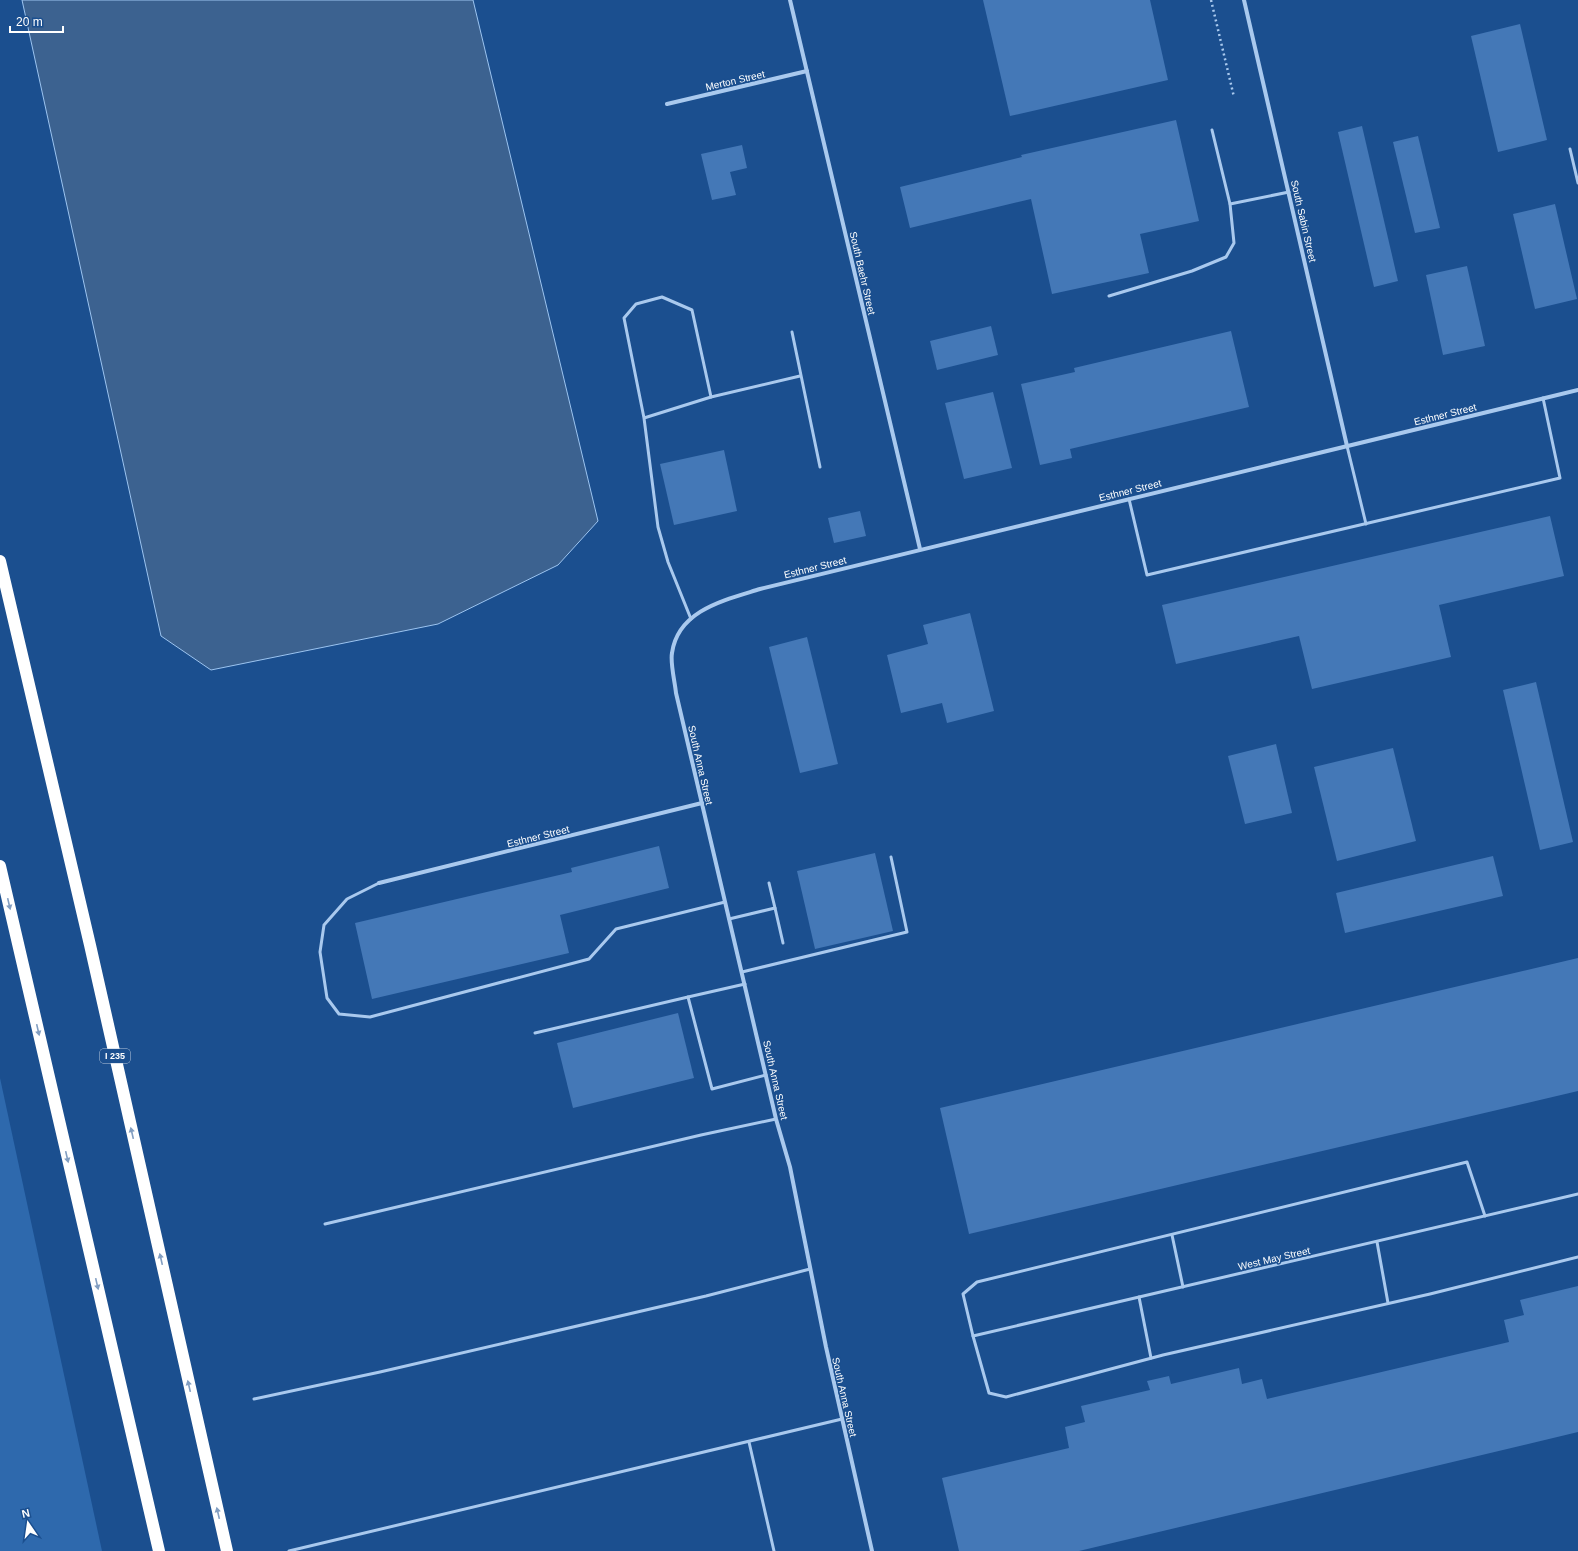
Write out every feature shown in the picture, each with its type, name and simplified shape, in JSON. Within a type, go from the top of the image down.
[{"type":"highway","name":"I 235","points":[[0,561],[92,952],[227,1551]]},
{"type":"highway","points":[[0,866],[159,1551]]},
{"type":"street","name":"South Baehr Street","points":[[790,0],[920,549]]},
{"type":"street","name":"South Sabin Street","points":[[1244,0],[1347,446]]},
{"type":"street","name":"Merton Street","points":[[667,104],[807,71]]},
{"type":"street","name":"Esthner Street","points":[[691,619],[694,615],[711,605],[760,589],[1578,390]]},
{"type":"street","name":"South Anna Street","points":[[691,619],[679,630],[672,654],[676,692],[776,1119],[790,1167],[842,1419],[872,1551]]},
{"type":"street","name":"Esthner Street","points":[[379,883],[702,803]]},
{"type":"lane","points":[[1109,296],[1192,271],[1226,257],[1234,243],[1230,204],[1212,130]]},
{"type":"lane","points":[[1570,149],[1578,183]]},
{"type":"lane","points":[[1230,204],[1289,192]]},
{"type":"lane","points":[[691,619],[668,562],[658,527],[644,418],[624,318],[636,304],[662,297],[692,310],[711,397]]},
{"type":"lane","points":[[792,332],[820,467]]},
{"type":"lane","points":[[644,418],[711,397],[800,376]]},
{"type":"lane","points":[[1129,499],[1147,575],[1560,478],[1543,398]]},
{"type":"lane","points":[[1347,446],[1366,524]]},
{"type":"lane","points":[[742,972],[907,932],[891,857]]},
{"type":"lane","points":[[379,883],[347,899],[324,925],[320,952],[327,998],[339,1014],[370,1018],[589,960],[616,929],[725,902]]},
{"type":"lane","points":[[770,883],[784,943]]},
{"type":"lane","points":[[729,919],[775,908]]},
{"type":"lane","points":[[535,1033],[745,984]]},
{"type":"lane","points":[[688,997],[712,1089],[766,1075]]},
{"type":"lane","points":[[325,1224],[701,1135],[776,1119]]},
{"type":"lane","points":[[1485,1216],[1467,1162],[977,1282],[964,1294],[973,1336],[989,1393],[1006,1397],[1151,1358],[1578,1257]]},
{"type":"lane","name":"West May Street","points":[[973,1336],[1578,1194]]},
{"type":"lane","points":[[1172,1235],[1183,1287]]},
{"type":"lane","points":[[1377,1242],[1388,1303]]},
{"type":"lane","points":[[254,1399],[380,1372],[706,1296],[810,1269]]},
{"type":"lane","points":[[1139,1297],[1151,1358]]},
{"type":"lane","points":[[289,1551],[842,1419]]},
{"type":"lane","points":[[748,1442],[774,1551]]},
{"type":"path","points":[[1211,0],[1234,97]]},
{"type":"shaded area","points":[[22,0],[473,0],[598,521],[558,565],[438,624],[211,670],[161,636]]},
{"type":"shaded area","points":[[0,1078],[102,1551],[0,1551]]},
{"type":"building","points":[[983,0],[1150,0],[1168,80],[1010,116]]},
{"type":"building","points":[[1520,24],[1547,140],[1498,152],[1471,36]]},
{"type":"building","points":[[1176,120],[1199,221],[1140,234],[1149,273],[1052,294],[1031,199],[910,228],[900,187],[1022,157],[1021,155]]},
{"type":"building","points":[[1362,126],[1398,281],[1374,287],[1338,132]]},
{"type":"building","points":[[1418,136],[1440,228],[1415,233],[1393,142]]},
{"type":"building","points":[[742,145],[747,168],[730,172],[736,195],[712,200],[701,154]]},
{"type":"building","points":[[1555,204],[1577,299],[1535,309],[1513,214]]},
{"type":"building","points":[[1467,266],[1485,346],[1443,355],[1426,275]]},
{"type":"building","points":[[991,326],[998,355],[937,370],[930,341]]},
{"type":"building","points":[[1231,331],[1249,407],[1070,449],[1072,458],[1040,465],[1021,384],[1075,372],[1074,368]]},
{"type":"building","points":[[993,392],[1012,468],[964,479],[945,403]]},
{"type":"building","points":[[724,450],[737,511],[674,525],[660,464]]},
{"type":"building","points":[[860,511],[866,536],[834,543],[828,518]]},
{"type":"building","points":[[1550,516],[1564,576],[1439,605],[1451,657],[1312,689],[1299,636],[1176,664],[1162,605]]},
{"type":"building","points":[[970,613],[994,711],[947,723],[942,703],[901,713],[887,655],[928,644],[923,625]]},
{"type":"building","points":[[807,637],[838,764],[800,773],[769,647]]},
{"type":"building","points":[[1536,682],[1573,842],[1540,850],[1503,690]]},
{"type":"building","points":[[1276,744],[1292,813],[1245,824],[1228,756]]},
{"type":"building","points":[[1393,748],[1416,841],[1337,861],[1314,767]]},
{"type":"building","points":[[659,846],[669,888],[560,915],[569,953],[372,999],[355,923],[572,872],[571,868]]},
{"type":"building","points":[[875,853],[893,931],[815,949],[797,871]]},
{"type":"building","points":[[1493,856],[1503,896],[1345,933],[1336,893]]},
{"type":"building","points":[[1578,958],[1578,1091],[969,1234],[940,1108]]},
{"type":"building","points":[[678,1013],[694,1078],[573,1108],[557,1043]]},
{"type":"building","points":[[1578,1286],[1578,1432],[1079,1551],[959,1551],[942,1478],[1069,1448],[1065,1427],[1085,1422],[1081,1406],[1150,1390],[1147,1381],[1169,1376],[1171,1384],[1239,1368],[1242,1384],[1262,1379],[1267,1399],[1509,1342],[1504,1320],[1524,1315],[1520,1300]]}]
